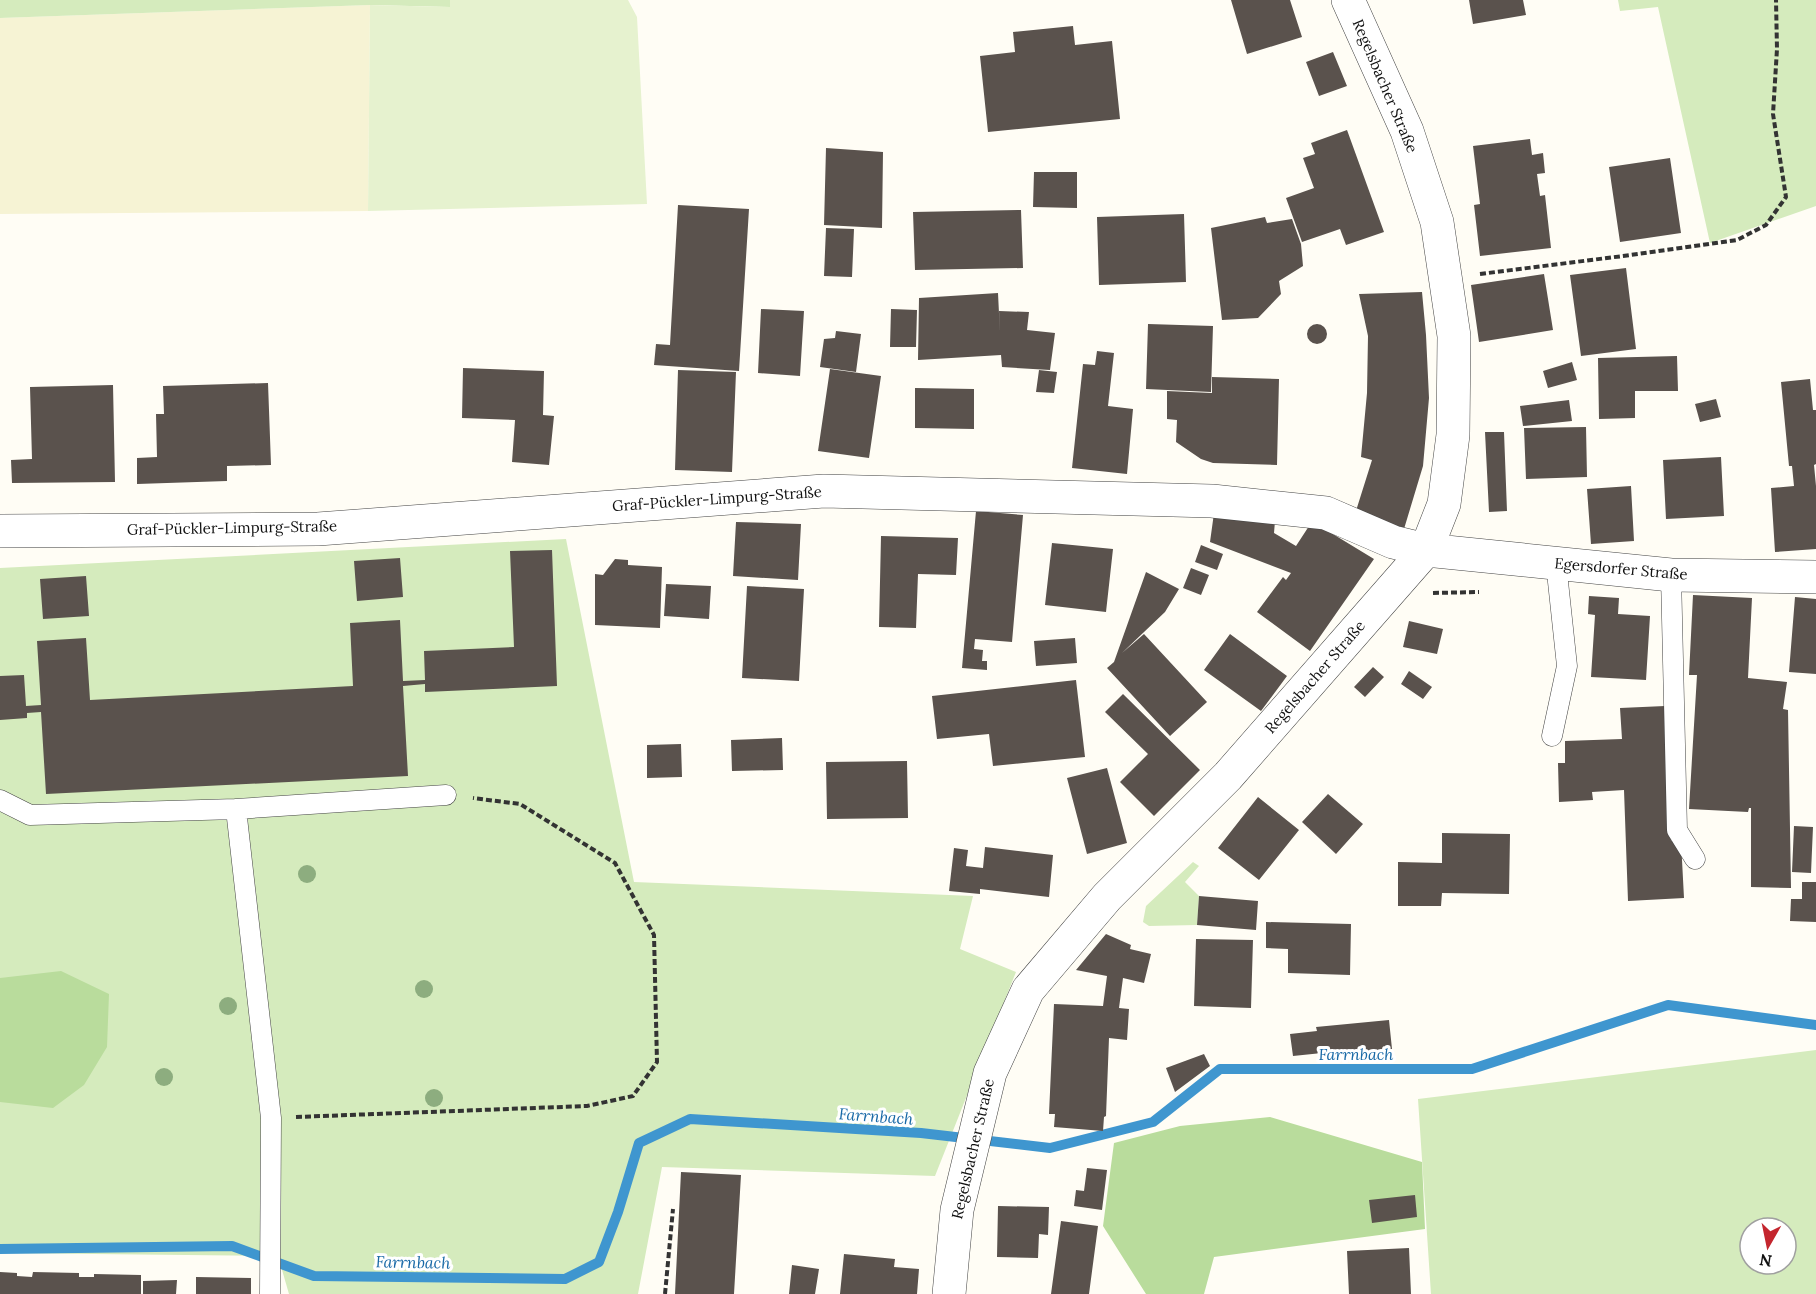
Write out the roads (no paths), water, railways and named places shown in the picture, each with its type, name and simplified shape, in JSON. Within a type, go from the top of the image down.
[{"type":"street","name":"Regelsbacher Straße","points":[[949,1294],[957,1210],[990,1073],[1028,990],[1107,897],[1228,776],[1426,550],[1444,504],[1453,435],[1454,336],[1437,222],[1407,131],[1348,0]]},
{"type":"street","name":"Graf-Pückler-Limpurg-Straße","points":[[0,531],[318,529],[824,491],[1212,501],[1326,513],[1393,542],[1426,550]]},
{"type":"street","name":"Egersdorfer Straße","points":[[1426,550],[1671,575],[1816,576]]},
{"type":"lane","points":[[1552,736],[1567,666],[1556,563]]},
{"type":"lane","points":[[1671,575],[1677,830],[1695,860]]},
{"type":"lane","points":[[0,800],[30,815],[236,809],[446,795]]},
{"type":"lane","points":[[236,809],[272,1118],[270,1294]]},
{"type":"waterway","name":"Farrnbach","points":[[0,1249],[232,1246],[314,1276],[565,1279],[599,1262],[618,1212],[639,1143],[690,1119],[921,1133],[1050,1148],[1153,1122],[1220,1069],[1472,1069],[1668,1005],[1816,1025]]}]
